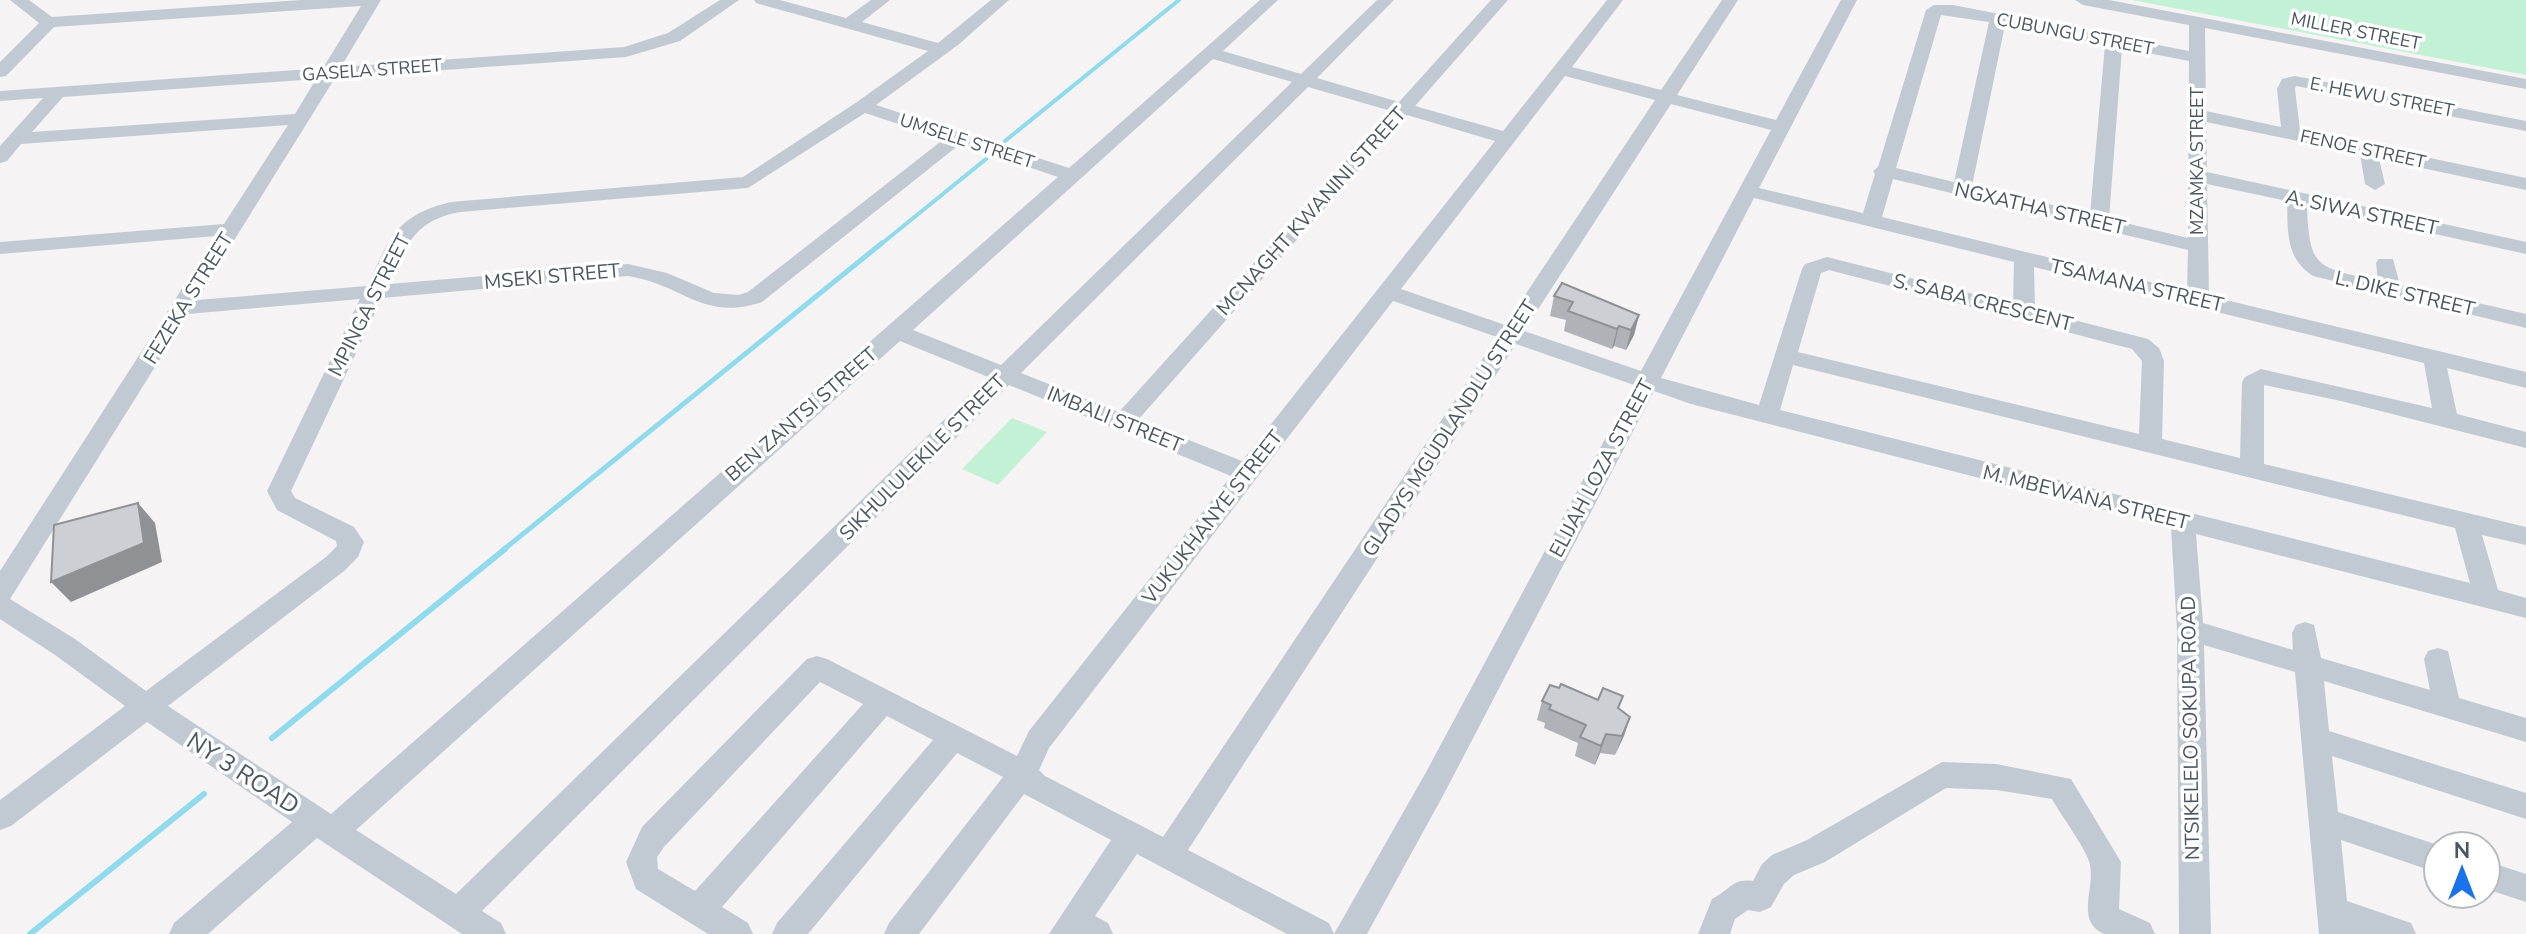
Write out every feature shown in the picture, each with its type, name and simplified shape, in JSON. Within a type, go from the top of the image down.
[{"type":"street","points":[[18,0],[49,22],[373,0]]},
{"type":"street","name":"FEZEKA STREET","points":[[0,593],[301,119],[373,0]]},
{"type":"street","name":"GASELA STREET","points":[[0,96],[626,52],[674,37],[731,0]]},
{"type":"street","points":[[762,0],[941,49]]},
{"type":"street","points":[[851,22],[882,0]]},
{"type":"street","name":"MPINGA STREET","points":[[0,817],[335,564],[349,550],[351,542],[345,534],[286,504],[279,491],[403,233],[412,224],[434,212],[460,206],[748,182],[863,106],[1001,0]]},
{"type":"street","name":"BEN ZANTSI STREET","points":[[185,934],[325,825],[895,331],[1270,0]]},
{"type":"street","name":"SIKHULULEKILE STREET","points":[[458,913],[1386,0]]},
{"type":"street","name":"MCNAGHT KWANINI STREET","points":[[1122,423],[1500,0]]},
{"type":"street","name":"VUKUKHANYE STREET","points":[[900,934],[1023,773],[1039,740],[1615,0]]},
{"type":"street","name":"GLADYS MGUDLANDLU STREET","points":[[1168,855],[1730,0]]},
{"type":"street","name":"ELIJAH LOZA STREET","points":[[1350,934],[1442,770],[1849,0]]},
{"type":"street","name":"MILLER STREET","points":[[2083,0],[2526,84]]},
{"type":"street","name":"CUBUNGU STREET","points":[[1871,220],[1932,12],[1948,9],[2197,58]]},
{"type":"street","points":[[1962,189],[1998,19]]},
{"type":"street","points":[[0,72],[49,22]]},
{"type":"street","name":"MZAMKA STREET","points":[[2197,22],[2200,115],[2198,300]]},
{"type":"street","points":[[2099,222],[2114,42]]},
{"type":"street","points":[[1210,53],[1506,138]]},
{"type":"street","points":[[1562,70],[1781,127]]},
{"type":"street","name":"E. HEWU STREET","points":[[2291,133],[2286,89],[2288,83],[2295,81],[2526,126]]},
{"type":"street","points":[[0,157],[57,93]]},
{"type":"street","name":"UMSELE STREET","points":[[863,106],[1071,175]]},
{"type":"street","name":"FENOE STREET","points":[[2200,115],[2526,184]]},
{"type":"street","points":[[17,139],[301,119]]},
{"type":"street","name":"MSEKI STREET","points":[[182,308],[628,270],[646,272],[721,302],[747,301],[958,137]]},
{"type":"street","points":[[2368,150],[2375,184]]},
{"type":"street","name":"NGXATHA STREET","points":[[1883,171],[2197,246]]},
{"type":"street","name":"A. SIWA STREET","points":[[2198,176],[2526,248]]},
{"type":"street","name":"TSAMANA STREET","points":[[1748,191],[2526,380]]},
{"type":"street","name":"L. DIKE STREET","points":[[2297,198],[2300,253],[2307,265],[2325,274],[2526,321]]},
{"type":"street","points":[[0,248],[231,229]]},
{"type":"street","points":[[2024,259],[2024,312]]},
{"type":"street","points":[[2386,263],[2390,289]]},
{"type":"street","name":"S. SABA CRESCENT","points":[[1767,415],[1812,269],[1821,264],[1846,267],[2133,341],[2151,353],[2153,361],[2150,444]]},
{"type":"street","name":"M. MBEWANA STREET","points":[[1388,292],[1511,332],[1682,394],[2526,608]]},
{"type":"street","name":"IMBALI STREET","points":[[895,331],[1246,472]]},
{"type":"street","points":[[1785,356],[2526,536]]},
{"type":"street","points":[[2434,358],[2446,419]]},
{"type":"street","points":[[2252,468],[2253,382],[2261,377],[2526,440]]},
{"type":"street","points":[[2465,520],[2487,599]]},
{"type":"street","name":"NTSIKELELO SOKUPA ROAD","points":[[2183,522],[2190,630],[2195,934]]},
{"type":"street","name":"NY 3 ROAD","points":[[0,606],[45,633],[144,707],[490,934]]},
{"type":"street","points":[[2190,630],[2526,730]]},
{"type":"street","points":[[2305,633],[2334,922],[2400,934]]},
{"type":"street","points":[[2438,659],[2447,707]]},
{"type":"street","points":[[737,934],[647,879],[640,868],[640,858],[653,837],[817,667],[954,736],[1023,773],[1035,785],[1318,934]]},
{"type":"street","points":[[698,911],[883,701]]},
{"type":"street","points":[[788,934],[954,736]]},
{"type":"street","points":[[2317,739],[2526,806]]},
{"type":"street","points":[[1714,934],[1723,909],[1734,904],[1741,894],[1760,897],[1771,876],[1782,867],[1802,854],[1814,852],[1942,775],[1996,777],[2061,788],[2102,853],[2107,875],[2102,909],[2108,920],[2128,929]]},
{"type":"street","points":[[2324,821],[2422,854]]},
{"type":"street","points":[[1079,930],[1131,837]]},
{"type":"street","points":[[2502,880],[2526,888]]},
{"type":"green space","points":[[2132,0],[2526,0],[2526,75]]},
{"type":"green space","points":[[1012,418],[1047,432],[998,485],[962,469]]},
{"type":"building","points":[[1562,283],[1639,315],[1631,330],[1619,326],[1617,329],[1568,311],[1573,302],[1554,296]]},
{"type":"building","points":[[138,503],[144,543],[51,582],[54,525]]},
{"type":"building","points":[[1561,684],[1598,700],[1603,688],[1623,696],[1618,708],[1630,717],[1622,736],[1606,734],[1601,746],[1580,737],[1586,725],[1549,709],[1551,705],[1542,701],[1550,685],[1559,688]]},
{"type":"waterway","points":[[1005,141],[1179,0]]},
{"type":"waterway","points":[[880,245],[986,159]]},
{"type":"waterway","points":[[502,551],[882,243]]},
{"type":"waterway","points":[[272,738],[505,549]]},
{"type":"waterway","points":[[30,934],[204,794]]}]
